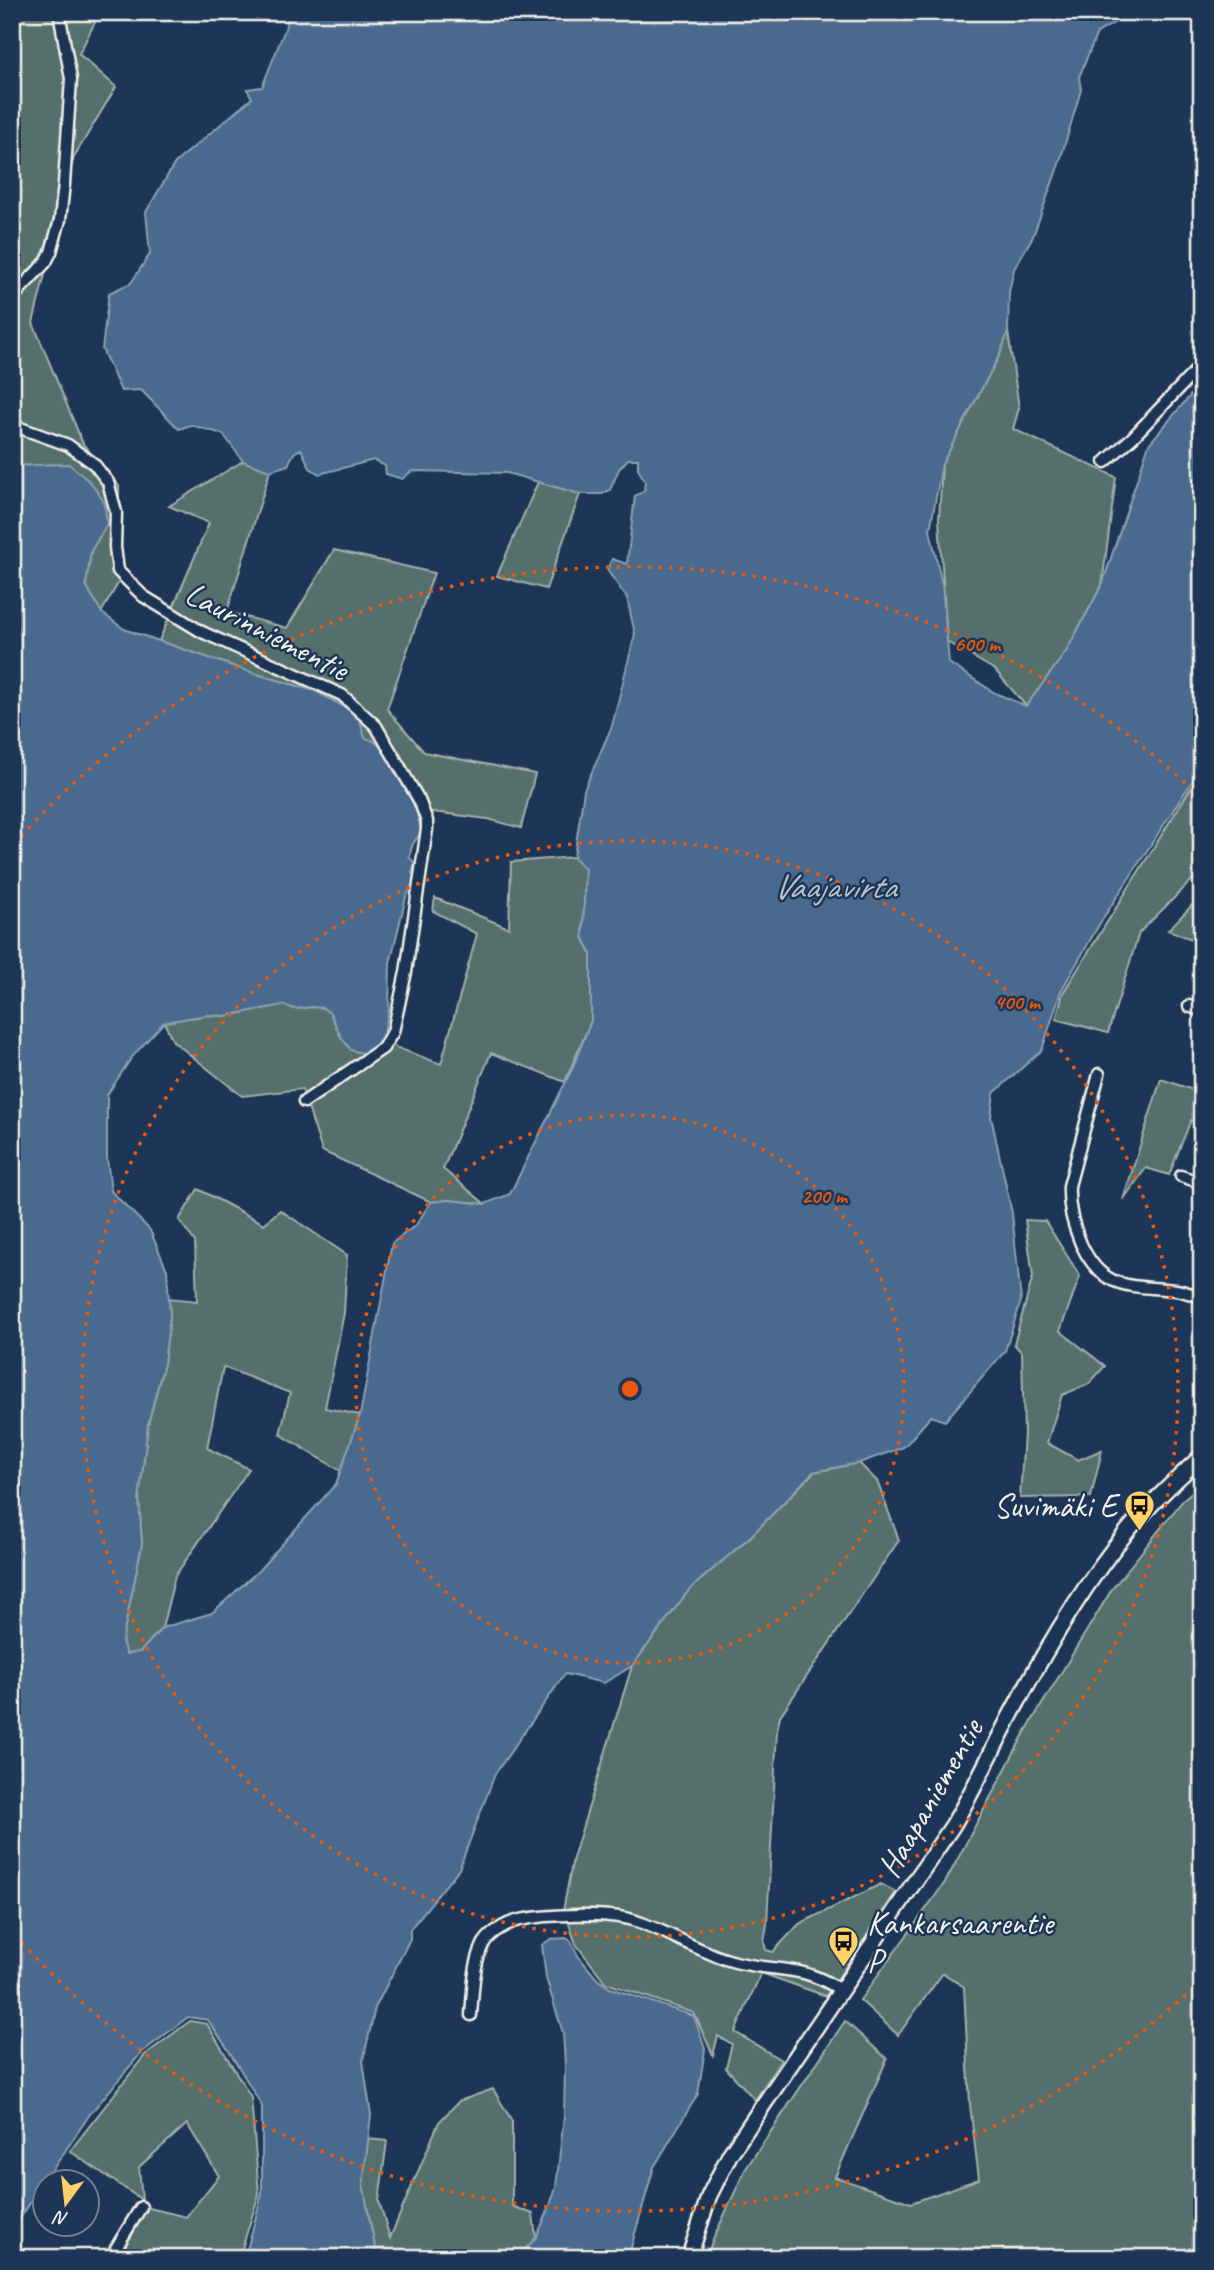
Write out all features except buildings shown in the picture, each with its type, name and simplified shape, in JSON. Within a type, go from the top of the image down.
[{"type":"street","points":[[12,298],[46,262],[60,220],[71,79],[59,12]]},
{"type":"street","points":[[1105,462],[1133,437],[1202,365]]},
{"type":"street","name":"Laurinniementie","points":[[12,425],[68,445],[94,464],[107,482],[116,512],[114,547],[118,571],[129,585],[202,632],[342,695],[368,718],[385,738],[419,800],[427,821],[427,829],[393,1032],[383,1048],[304,1102]]},
{"type":"street","points":[[1189,1006],[1202,1011]]},
{"type":"street","points":[[1099,1074],[1069,1186],[1068,1203],[1072,1221],[1083,1248],[1092,1265],[1105,1277],[1126,1286],[1178,1290],[1202,1297]]},
{"type":"street","points":[[1181,1175],[1202,1183]]},
{"type":"street","name":"Haapaniementie","points":[[689,2258],[709,2196],[730,2154],[953,1825],[1015,1707],[1066,1619],[1095,1574],[1130,1528],[1155,1500],[1202,1456]]},
{"type":"street","points":[[471,2015],[482,1947],[489,1937],[503,1927],[517,1920],[533,1918],[603,1915],[623,1918],[660,1930],[723,1959],[752,1967],[803,1971],[841,1991]]},
{"type":"street","points":[[110,2258],[141,2207]]},
{"type":"green space","points":[[12,12],[100,12],[79,54],[116,87],[74,157],[33,323],[83,444],[119,486],[119,547],[124,573],[101,613],[86,585],[91,551],[107,524],[69,464],[12,466]]},
{"type":"green space","points":[[1008,332],[1019,408],[1013,429],[1116,477],[1102,585],[1066,652],[1026,706],[995,670],[947,642],[939,520],[942,464],[1000,354]]},
{"type":"green space","points":[[243,461],[270,471],[227,612],[287,628],[334,550],[434,573],[387,709],[424,752],[535,774],[521,828],[488,819],[417,810],[384,750],[365,738],[315,691],[159,641],[209,523],[169,506]]},
{"type":"green space","points":[[538,482],[580,494],[546,589],[497,576]]},
{"type":"green space","points":[[1202,770],[1202,870],[1139,933],[1108,1033],[1056,1019],[1063,993]]},
{"type":"green space","points":[[574,857],[585,869],[583,936],[591,954],[591,1021],[565,1082],[491,1053],[443,1169],[485,1204],[449,1200],[431,1202],[322,1151],[302,1089],[242,1096],[173,1041],[164,1022],[208,1015],[225,1016],[283,1005],[295,1009],[323,1008],[330,1013],[341,1037],[374,1048],[384,1032],[395,1047],[441,1064],[477,934],[433,911],[435,898],[509,928],[511,862]]},
{"type":"green space","points":[[1202,895],[1202,943],[1168,930]]},
{"type":"green space","points":[[1161,1079],[1202,1093],[1202,1123],[1191,1120],[1169,1175],[1146,1168],[1123,1200]]},
{"type":"green space","points":[[198,1189],[264,1224],[280,1210],[347,1255],[344,1313],[325,1408],[360,1415],[341,1471],[280,1434],[290,1393],[223,1367],[207,1448],[249,1469],[175,1576],[162,1628],[140,1652],[126,1655],[122,1641],[142,1544],[139,1500],[148,1424],[164,1363],[170,1316],[169,1298],[197,1301],[195,1242],[179,1220]]},
{"type":"green space","points":[[1025,1220],[1045,1221],[1080,1276],[1060,1331],[1105,1366],[1089,1384],[1062,1395],[1047,1443],[1078,1460],[1102,1450],[1091,1497],[1020,1498],[1024,1433],[1022,1353],[1014,1344],[1033,1276]]},
{"type":"green space","points":[[859,1463],[877,1481],[899,1540],[780,1716],[764,1942],[766,1950],[773,1952],[799,1924],[881,1884],[896,1892],[826,1996],[761,1973],[735,2032],[781,2060],[755,2100],[726,2068],[732,2044],[718,2036],[713,2055],[694,2013],[606,1983],[576,1944],[568,1921],[604,1920],[657,1932],[684,1949],[760,1973],[755,1963],[723,1954],[663,1927],[563,1911],[573,1858],[632,1666],[689,1590],[751,1536],[814,1472]]},
{"type":"green space","points":[[1202,1483],[1202,2258],[707,2258],[745,2170],[845,2021],[887,2059],[835,2177],[911,2203],[979,2179],[970,2105],[964,1987],[943,1973],[898,2035],[860,2000],[946,1881],[1024,1734],[1112,1589],[1184,1499]]},
{"type":"green space","points":[[190,2021],[207,2024],[251,2097],[259,2194],[239,2258],[115,2258],[145,2207],[186,2217],[219,2176],[187,2124],[139,2167],[142,2200],[102,2173],[102,2168],[95,2168],[70,2151],[145,2055]]},
{"type":"green space","points":[[493,2089],[512,2121],[512,2206],[533,2214],[536,2238],[517,2258],[377,2258],[363,2184],[368,2139],[387,2141],[379,2201],[390,2238],[439,2122],[459,2101]]},
{"type":"water","name":"Vaajavirta","points":[[289,12],[1133,12],[1097,33],[1079,77],[1081,90],[1059,164],[1033,236],[1014,269],[1009,292],[1008,332],[1000,354],[942,464],[930,530],[942,584],[949,663],[995,693],[1026,706],[1066,652],[1102,585],[1149,444],[1195,390],[1202,388],[1202,766],[1100,923],[1061,991],[1042,1050],[994,1093],[991,1117],[1012,1213],[1021,1301],[1005,1351],[945,1421],[931,1416],[904,1447],[859,1463],[813,1472],[751,1536],[689,1590],[632,1666],[604,1683],[565,1674],[495,1774],[459,1869],[410,1929],[410,1939],[375,2008],[363,2061],[371,2115],[363,2184],[377,2258],[245,2258],[262,2193],[262,2106],[208,2020],[188,2017],[141,2053],[90,2114],[54,2168],[32,2168],[32,2200],[12,2230],[12,466],[69,464],[91,483],[104,502],[107,524],[91,551],[86,585],[102,613],[124,629],[315,691],[358,714],[365,738],[374,741],[384,750],[417,810],[421,832],[409,857],[415,863],[412,873],[416,878],[406,897],[390,963],[389,1009],[384,1032],[374,1048],[362,1053],[351,1050],[341,1037],[330,1013],[323,1008],[295,1009],[283,1005],[225,1016],[208,1015],[164,1022],[132,1057],[107,1095],[107,1158],[111,1191],[150,1230],[167,1270],[170,1316],[164,1363],[148,1424],[139,1500],[142,1544],[122,1641],[126,1654],[140,1652],[162,1628],[212,1613],[259,1570],[336,1484],[360,1415],[392,1243],[416,1225],[431,1202],[449,1200],[485,1204],[510,1194],[572,1069],[591,1021],[591,954],[583,936],[585,869],[574,857],[584,790],[612,726],[635,634],[627,598],[607,570],[612,559],[627,564],[635,496],[644,491],[645,481],[638,469],[638,459],[628,459],[619,469],[610,490],[602,494],[580,494],[507,473],[412,471],[402,479],[386,474],[385,466],[374,460],[319,474],[310,468],[301,449],[294,453],[288,465],[270,471],[243,461],[223,434],[191,425],[179,429],[141,390],[121,391],[102,349],[109,293],[131,283],[150,254],[146,212],[175,163],[252,98],[247,89],[262,87]]},
{"type":"water","points":[[566,1938],[571,1941],[578,1956],[597,1979],[610,1988],[694,2016],[705,2049],[698,2094],[654,2167],[628,2258],[517,2258],[536,2238],[556,2187],[564,2116],[565,2064],[563,2033],[546,1978],[542,1945],[551,1939]]},
{"type":"place","name":"Suvimäki E","points":[[1140,1533]]},
{"type":"place","name":"Kankarsaarentie P","points":[[844,1969]]}]
